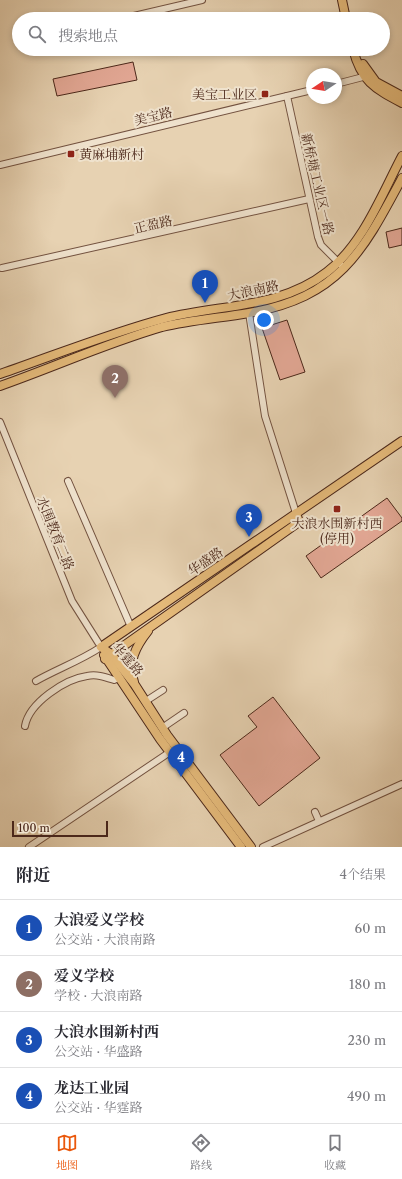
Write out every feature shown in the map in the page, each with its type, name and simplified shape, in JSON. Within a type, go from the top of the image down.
[{"type":"main road","points":[[342,0],[345,12]]},
{"type":"main road","points":[[347,0],[350,12]]},
{"type":"main road","points":[[355,56],[357,65],[367,76]]},
{"type":"main road","points":[[360,56],[373,87],[400,97],[402,106]]},
{"type":"main road","name":"大浪南路","points":[[0,374],[130,328],[183,315],[236,307],[279,298],[304,287],[341,265],[366,225],[402,156]]},
{"type":"main road","name":"大浪南路","points":[[2,385],[146,332],[182,323],[249,313],[283,305],[309,295],[323,286],[374,230],[402,178]]},
{"type":"main road","name":"华盛路","points":[[101,647],[402,440]]},
{"type":"main road","name":"华盛路","points":[[108,657],[299,522],[296,513]]},
{"type":"main road","points":[[135,685],[131,672],[132,660],[139,644],[153,626]]},
{"type":"main road","name":"华霆路","points":[[101,647],[119,678],[170,752],[241,847]]},
{"type":"main road","name":"华霆路","points":[[108,657],[135,685],[162,728],[251,847]]},
{"type":"street","points":[[151,12],[202,0]]},
{"type":"street","points":[[342,82],[367,76]]},
{"type":"street","name":"美宝路","points":[[0,165],[306,91]]},
{"type":"street","name":"新桥塘工业区一路","points":[[286,96],[321,246],[341,265]]},
{"type":"street","name":"正盈路","points":[[2,268],[309,199]]},
{"type":"street","points":[[249,313],[265,416],[296,513]]},
{"type":"street","points":[[0,392],[2,385]]},
{"type":"street","name":"水围教育二路","points":[[0,422],[72,601],[101,647]]},
{"type":"street","points":[[68,481],[131,627]]},
{"type":"street","points":[[36,681],[63,667],[83,659],[101,647]]},
{"type":"street","points":[[25,726],[29,714],[45,698],[74,680],[91,675],[103,676],[114,680],[119,678]]},
{"type":"street","points":[[146,701],[163,690]]},
{"type":"street","points":[[162,728],[184,713]]},
{"type":"street","points":[[29,847],[170,752]]},
{"type":"street","points":[[262,847],[402,784]]},
{"type":"street","points":[[340,811],[344,818]]},
{"type":"street","points":[[314,812],[319,821]]},
{"type":"building","points":[[133,62],[137,80],[57,96],[53,79]]},
{"type":"building","points":[[402,228],[402,245],[389,248],[386,232]]},
{"type":"building","points":[[287,320],[305,372],[280,380],[262,328]]},
{"type":"building","points":[[387,498],[402,518],[402,521],[321,578],[306,556]]},
{"type":"building","points":[[273,697],[320,758],[259,806],[220,755],[257,727],[248,716]]},
{"type":"place","name":"美宝工业区","points":[[265,94]]},
{"type":"place","name":"黄麻埔新村","points":[[71,154]]},
{"type":"place","name":"大浪爱义学校","points":[[205,303]]},
{"type":"place","name":"爱义学校","points":[[115,398]]},
{"type":"place","name":"大浪水围新村西 (停用)","points":[[337,509]]},
{"type":"place","name":"大浪水围新村西","points":[[249,537]]},
{"type":"place","name":"龙达工业园","points":[[181,777]]}]
